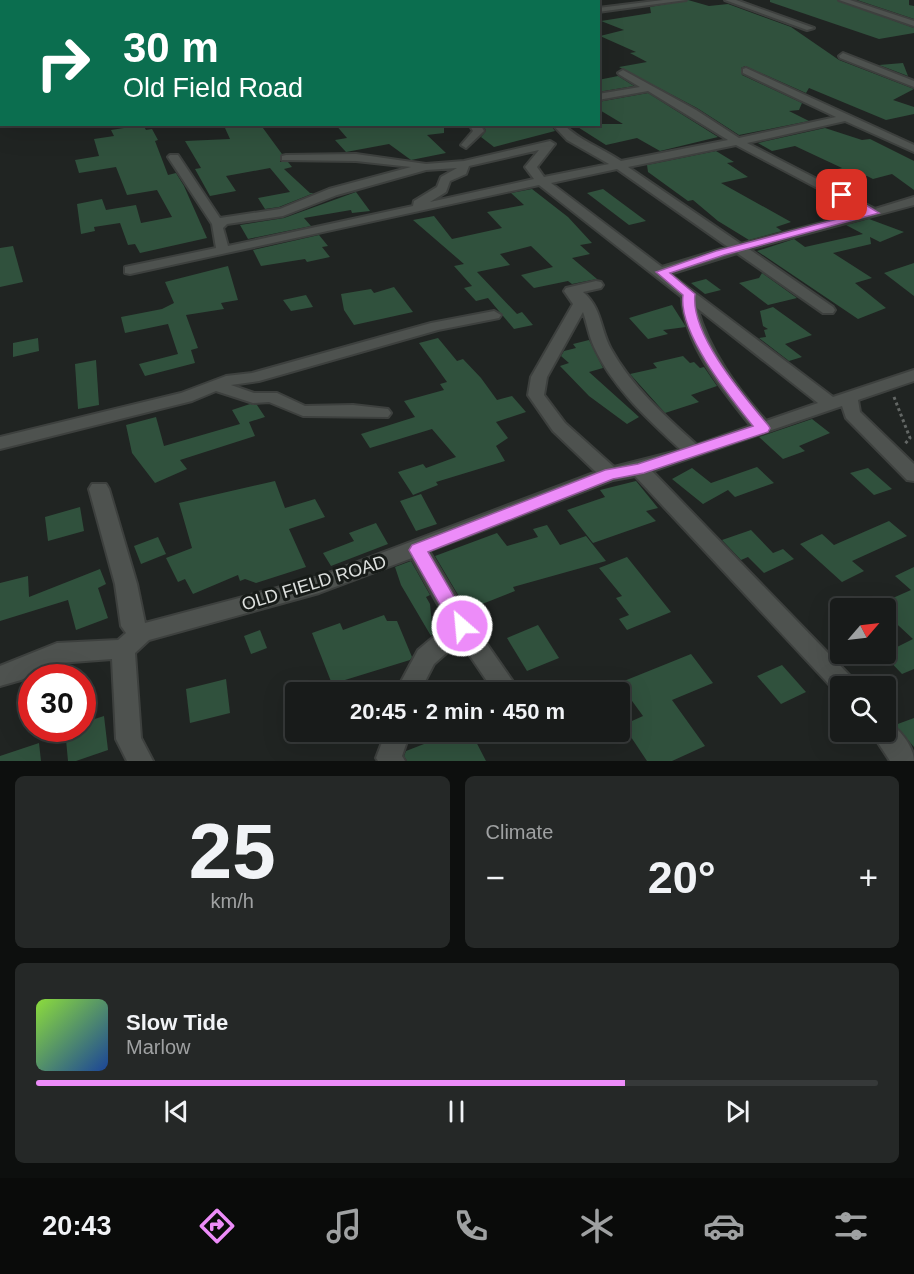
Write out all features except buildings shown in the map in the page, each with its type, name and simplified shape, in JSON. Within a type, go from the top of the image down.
[{"type":"street","points":[[600,10],[682,0]]},
{"type":"street","points":[[729,0],[810,28]]},
{"type":"street","points":[[843,0],[914,24]]},
{"type":"street","points":[[600,3],[609,8]]},
{"type":"street","points":[[843,56],[914,84]]},
{"type":"street","points":[[746,71],[914,149]]},
{"type":"street","points":[[623,73],[738,142],[873,213]]},
{"type":"street","points":[[600,97],[650,88]]},
{"type":"street","points":[[130,270],[618,165],[738,142],[846,117]]},
{"type":"street","points":[[466,145],[478,135],[479,131],[475,126]]},
{"type":"street","points":[[559,126],[571,138],[597,150],[680,210],[741,248],[828,310]]},
{"type":"street","points":[[218,224],[283,212],[333,192],[426,168],[464,164],[571,138]]},
{"type":"street","points":[[547,145],[545,151],[535,159],[531,167],[542,182],[689,294],[841,402],[914,475]]},
{"type":"street","points":[[286,158],[342,155],[388,158],[426,168]]},
{"type":"street","points":[[174,157],[218,224],[223,251]]},
{"type":"street","points":[[410,210],[442,189],[445,179],[462,172],[464,164]]},
{"type":"street","points":[[662,272],[914,201]]},
{"type":"street","points":[[571,291],[596,285]]},
{"type":"street","points":[[571,291],[588,304],[602,347],[623,380],[653,414],[694,452]]},
{"type":"street","points":[[571,291],[580,304],[539,377],[536,395],[559,427],[610,474]]},
{"type":"street","points":[[689,294],[687,305],[698,334],[732,389],[762,428]]},
{"type":"street","points":[[0,443],[186,397],[232,379],[253,378],[436,326],[494,315]]},
{"type":"street","name":"OLD FIELD ROAD","points":[[123,650],[142,633],[319,585],[418,550],[610,474],[639,469],[694,452],[914,375]]},
{"type":"street","points":[[215,385],[253,398],[271,397],[303,411],[382,412]]},
{"type":"street","points":[[639,469],[836,676]]},
{"type":"street","points":[[99,489],[126,584],[132,626],[142,633]]},
{"type":"street","points":[[418,550],[462,626],[501,682]]},
{"type":"street","points":[[413,682],[426,657],[462,626]]},
{"type":"street","points":[[0,676],[13,674],[57,653],[123,650],[129,739],[140,761]]},
{"type":"street","points":[[392,761],[389,759],[395,742]]},
{"type":"street","points":[[891,742],[906,761]]},
{"type":"path","points":[[889,384],[910,438],[895,457]]},
{"type":"route","points":[[462,626],[448,598],[418,550],[610,474],[639,469],[762,428],[732,389],[698,334],[687,305],[689,294],[662,272],[720,253],[873,213],[842,195]]}]
